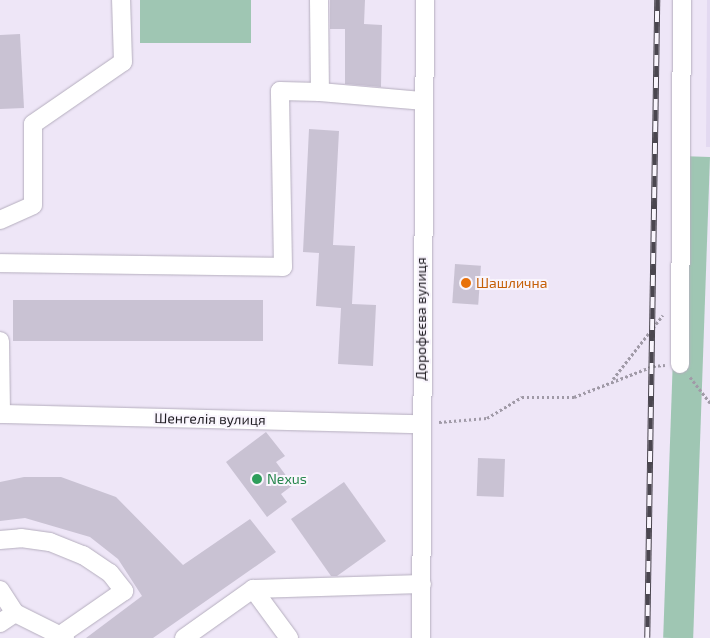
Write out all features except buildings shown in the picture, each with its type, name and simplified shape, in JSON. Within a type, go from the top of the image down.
[{"type":"street","points":[[0,236],[0,220],[34,205],[33,124],[123,62],[121,0]]},
{"type":"street","points":[[319,0],[320,92]]},
{"type":"street","name":"Дорофєєва вулиця","points":[[421,638],[422,101],[425,0]]},
{"type":"street","points":[[680,364],[682,0]]},
{"type":"street","points":[[0,263],[283,267],[280,91],[320,92],[422,101]]},
{"type":"street","points":[[0,342],[0,414]]},
{"type":"street","name":"Шенгелія вулиця","points":[[0,414],[421,424]]},
{"type":"street","points":[[0,540],[21,538],[50,542],[84,555],[110,573],[124,591],[64,636],[15,613],[0,590]]},
{"type":"street","points":[[184,638],[253,589],[422,584]]},
{"type":"street","points":[[253,589],[289,638]]},
{"type":"street","points":[[0,623],[15,613]]},
{"type":"path","points":[[612,381],[680,293]]},
{"type":"path","points":[[421,424],[487,418],[522,397],[574,397],[653,366],[680,364],[710,403]]},
{"type":"shaded area","points":[[707,0],[710,0],[710,147],[706,147]]},
{"type":"green space","points":[[140,0],[251,0],[251,43],[140,43]]},
{"type":"green space","points":[[680,156],[710,157],[693,638],[663,638]]},
{"type":"railway","points":[[647,638],[657,0]]},
{"type":"place","name":"Шашлична","points":[[466,283]]},
{"type":"place","name":"Nexus","points":[[257,479]]}]
